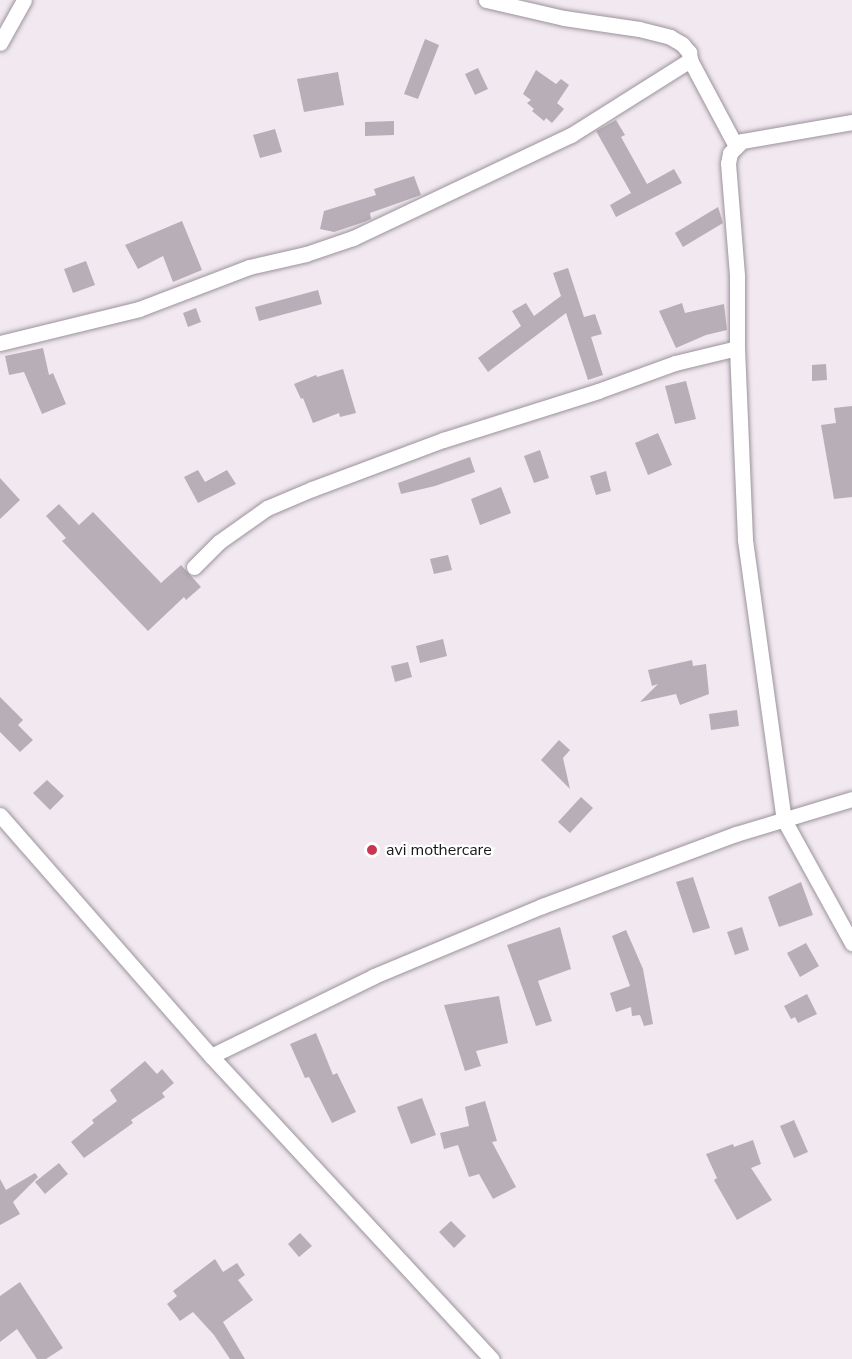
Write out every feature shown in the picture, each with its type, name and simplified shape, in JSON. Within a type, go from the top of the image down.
[{"type":"street","points":[[0,43],[24,0]]},
{"type":"street","points":[[486,0],[670,37],[689,52],[690,60],[736,146]]},
{"type":"street","points":[[0,343],[140,309],[249,267],[306,254],[353,238],[571,135],[690,60]]},
{"type":"street","points":[[852,122],[742,141],[730,153],[728,164],[737,276],[737,348],[745,540],[784,820],[852,943]]},
{"type":"street","points":[[194,567],[219,542],[267,508],[322,484],[443,440],[598,392],[675,363],[737,348]]},
{"type":"street","points":[[210,1056],[374,976],[542,906],[736,834],[852,799]]},
{"type":"street","points":[[0,815],[210,1056],[492,1359]]},
{"type":"building","points":[[425,39],[439,45],[418,99],[404,94]]},
{"type":"building","points":[[478,68],[488,89],[475,95],[465,74]]},
{"type":"building","points":[[536,70],[556,84],[561,79],[569,85],[557,103],[564,109],[552,123],[546,118],[544,121],[532,111],[534,109],[527,103],[531,100],[523,94]]},
{"type":"building","points":[[338,72],[344,105],[304,112],[297,79]]},
{"type":"building","points":[[616,120],[625,135],[621,137],[647,184],[674,169],[682,183],[616,217],[610,205],[631,193],[596,131]]},
{"type":"building","points":[[394,121],[394,135],[365,136],[365,122]]},
{"type":"building","points":[[275,129],[282,152],[260,158],[253,135]]},
{"type":"building","points":[[414,176],[421,195],[370,213],[371,219],[364,222],[334,232],[320,229],[324,211],[376,195],[374,189]]},
{"type":"building","points":[[718,207],[723,223],[683,247],[675,233]]},
{"type":"building","points":[[182,221],[202,270],[173,282],[163,256],[138,269],[125,245]]},
{"type":"building","points":[[86,261],[95,285],[73,293],[64,269]]},
{"type":"building","points":[[568,268],[584,317],[595,314],[602,334],[591,337],[603,375],[588,380],[566,313],[488,372],[478,358],[521,326],[512,311],[526,303],[534,316],[561,296],[553,273]]},
{"type":"building","points":[[318,290],[322,304],[259,321],[255,307]]},
{"type":"building","points":[[682,303],[685,313],[724,304],[727,330],[706,335],[676,348],[659,311]]},
{"type":"building","points":[[196,308],[201,322],[188,327],[183,313]]},
{"type":"building","points":[[43,348],[49,375],[53,373],[66,404],[42,414],[24,372],[9,375],[5,356]]},
{"type":"building","points":[[826,364],[827,380],[812,381],[812,365]]},
{"type":"building","points":[[343,369],[356,413],[340,417],[339,413],[313,423],[303,398],[301,399],[294,384],[316,375],[317,377]]},
{"type":"building","points":[[686,381],[696,419],[675,424],[665,386]]},
{"type":"building","points":[[852,406],[852,497],[834,499],[821,425],[836,423],[834,408]]},
{"type":"building","points":[[658,433],[672,465],[648,475],[635,443]]},
{"type":"building","points":[[540,450],[549,478],[534,483],[524,456]]},
{"type":"building","points":[[470,457],[475,472],[435,486],[401,494],[398,483]]},
{"type":"building","points":[[198,470],[205,482],[227,470],[236,484],[198,503],[184,477]]},
{"type":"building","points":[[606,471],[611,491],[596,495],[590,476]]},
{"type":"building","points":[[0,478],[20,500],[0,519]]},
{"type":"building","points":[[501,487],[511,513],[480,525],[471,499]]},
{"type":"building","points":[[59,504],[79,525],[93,512],[161,583],[181,565],[201,587],[186,600],[184,597],[148,631],[62,541],[66,538],[46,516]]},
{"type":"building","points":[[448,555],[452,570],[434,574],[430,559]]},
{"type":"building","points":[[443,639],[447,656],[420,663],[416,646]]},
{"type":"building","points":[[692,660],[693,666],[706,664],[709,694],[680,705],[676,694],[640,702],[658,684],[652,686],[648,670]]},
{"type":"building","points":[[408,662],[412,677],[395,682],[391,666]]},
{"type":"building","points":[[0,697],[23,720],[18,725],[33,740],[20,752],[0,732]]},
{"type":"building","points":[[737,710],[739,726],[711,730],[709,714]]},
{"type":"building","points":[[559,740],[570,750],[563,758],[570,789],[541,760]]},
{"type":"building","points":[[47,780],[64,796],[50,810],[33,793]]},
{"type":"building","points":[[581,797],[593,808],[570,833],[558,822]]},
{"type":"building","points":[[693,877],[710,928],[693,933],[676,882]]},
{"type":"building","points":[[801,882],[813,915],[779,927],[768,897]]},
{"type":"building","points":[[560,927],[571,969],[538,981],[552,1021],[536,1026],[507,945]]},
{"type":"building","points":[[742,927],[749,950],[735,955],[727,932]]},
{"type":"building","points":[[626,930],[643,969],[653,1024],[644,1026],[640,1015],[632,1016],[631,1007],[616,1012],[610,993],[630,986],[612,936]]},
{"type":"building","points":[[806,943],[819,966],[800,977],[787,953]]},
{"type":"building","points":[[807,994],[817,1014],[798,1023],[795,1017],[791,1019],[784,1006]]},
{"type":"building","points":[[499,996],[508,1043],[476,1051],[481,1066],[465,1071],[444,1005]]},
{"type":"building","points":[[316,1033],[333,1075],[337,1073],[356,1112],[332,1123],[309,1077],[305,1078],[290,1044]]},
{"type":"building","points":[[145,1061],[157,1074],[162,1069],[174,1083],[162,1093],[165,1097],[131,1120],[133,1123],[84,1158],[71,1142],[94,1123],[92,1120],[117,1101],[110,1090]]},
{"type":"building","points":[[422,1098],[436,1135],[411,1144],[397,1107]]},
{"type":"building","points":[[485,1101],[497,1141],[492,1142],[516,1187],[493,1199],[479,1174],[469,1177],[458,1145],[444,1149],[440,1133],[469,1126],[465,1107]]},
{"type":"building","points":[[794,1120],[808,1152],[794,1158],[780,1126]]},
{"type":"building","points":[[753,1140],[761,1164],[751,1168],[772,1200],[737,1220],[714,1180],[717,1178],[706,1154],[733,1144],[734,1147]]},
{"type":"building","points":[[59,1163],[68,1174],[45,1194],[35,1182]]},
{"type":"building","points":[[35,1173],[38,1177],[13,1202],[20,1214],[0,1225],[0,1179],[6,1190]]},
{"type":"building","points":[[451,1221],[466,1236],[454,1248],[439,1232]]},
{"type":"building","points":[[300,1233],[312,1246],[299,1257],[288,1244]]},
{"type":"building","points":[[215,1259],[223,1272],[237,1263],[245,1275],[238,1280],[253,1300],[223,1322],[245,1359],[230,1359],[214,1335],[193,1312],[180,1321],[167,1304],[177,1296],[173,1291]]},
{"type":"building","points":[[20,1282],[63,1348],[46,1359],[37,1359],[17,1329],[0,1342],[0,1296]]},
{"type":"place","name":"avi mothercare","points":[[372,850]]}]
